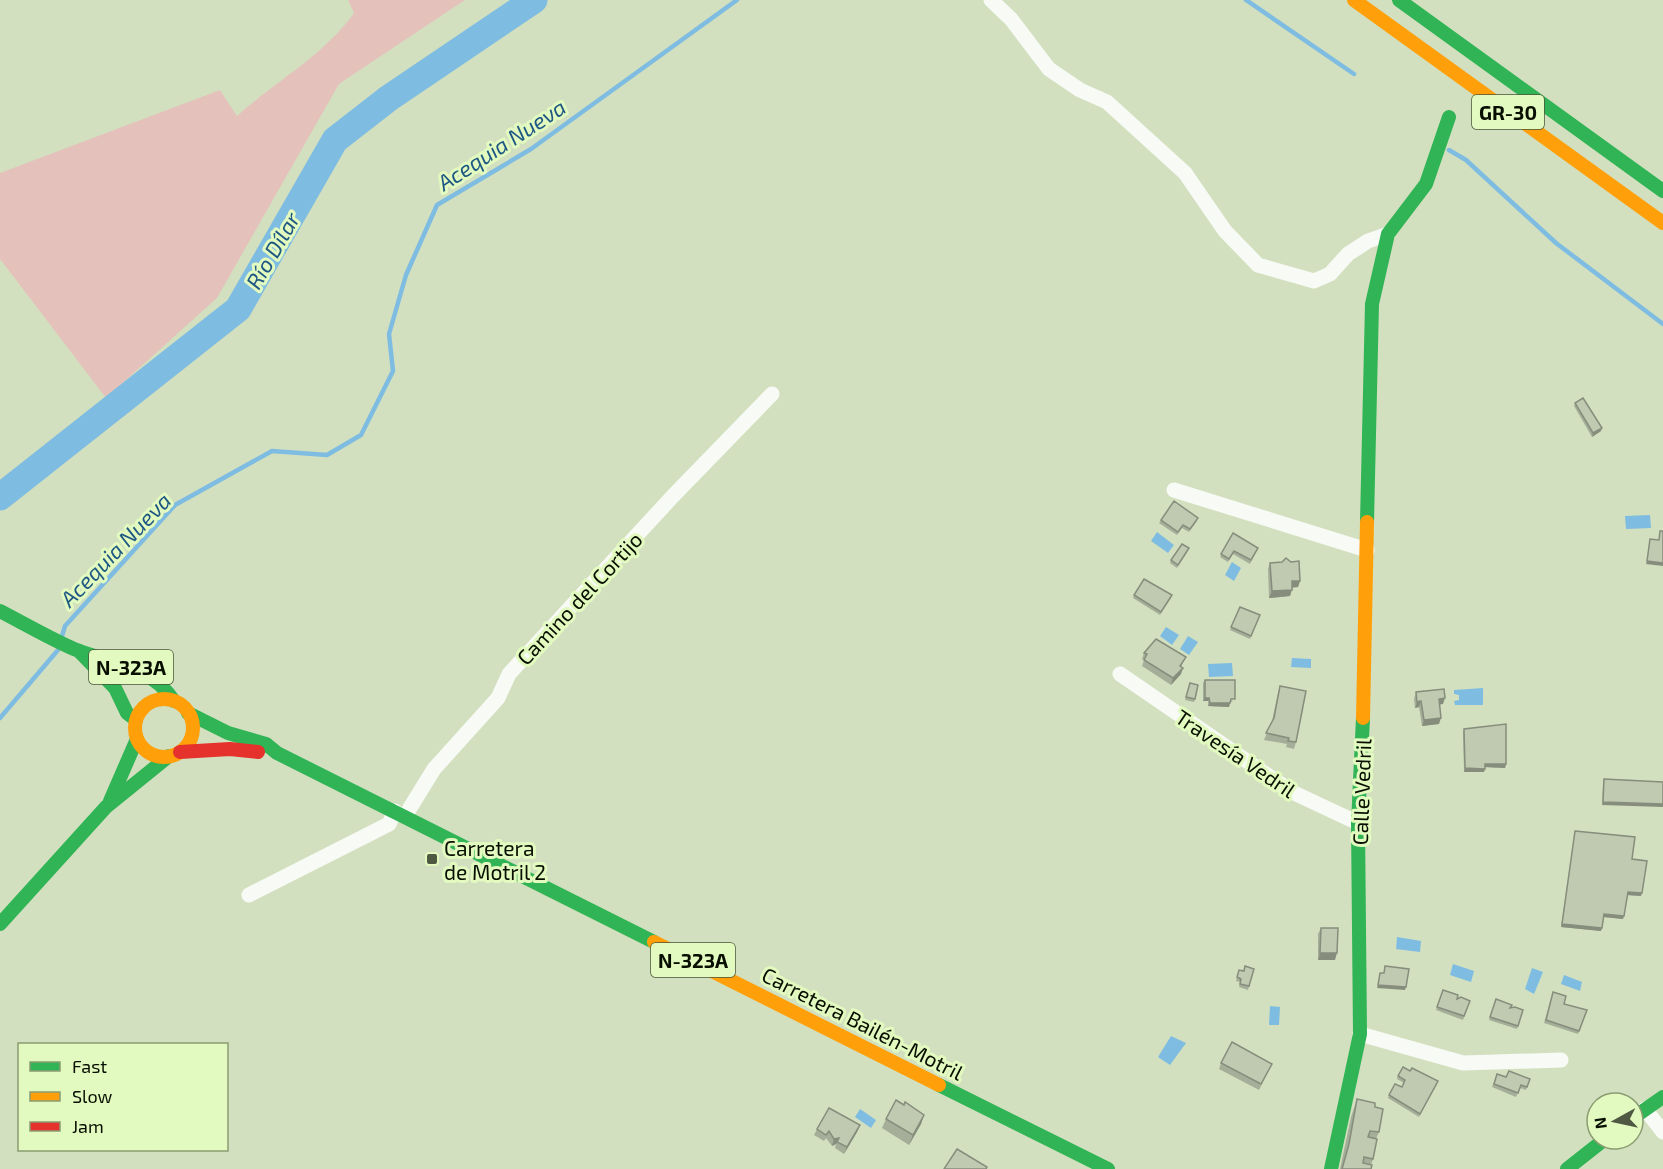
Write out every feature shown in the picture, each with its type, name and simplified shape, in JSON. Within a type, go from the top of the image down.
[{"type":"main road","name":"GR-30","points":[[1354,0],[1663,223]]},
{"type":"main road","name":"GR-30","points":[[1399,0],[1663,191]]},
{"type":"main road","name":"Calle Vedril","points":[[1331,1169],[1360,1034],[1358,823],[1363,738],[1372,304],[1376,279],[1389,234],[1426,184],[1449,117]]},
{"type":"main road","name":"N-323A","points":[[0,611],[74,648],[144,671],[168,689],[174,701],[188,713]]},
{"type":"main road","name":"N-323A","points":[[74,648],[115,687],[128,713],[136,720],[142,709],[150,702],[161,699],[174,701]]},
{"type":"main road","name":"Carretera Bailén-Motril","points":[[188,713],[225,732],[266,744],[277,753],[1108,1169]]},
{"type":"main road","points":[[0,924],[106,807],[175,754],[192,735],[192,724],[188,713]]},
{"type":"main road","points":[[106,807],[122,778],[137,739],[136,720]]},
{"type":"main road","name":"N-323A","points":[[137,739],[151,754],[175,754]]},
{"type":"main road","name":"Carretera Bailén-Motril","points":[[175,754],[230,749],[277,753]]},
{"type":"main road","points":[[1645,1109],[1663,1097]]},
{"type":"main road","points":[[1567,1169],[1590,1151]]},
{"type":"street","points":[[991,0],[1011,19],[1049,69],[1080,90],[1107,102],[1185,173],[1225,231],[1258,266],[1314,280],[1330,274],[1348,254],[1368,241],[1389,234]]},
{"type":"street","name":"Camino del Cortijo","points":[[249,895],[388,824],[400,814],[434,769],[498,698],[509,674],[672,497],[772,394]]},
{"type":"street","points":[[1174,490],[1366,550]]},
{"type":"street","name":"Travesía Vedril","points":[[1120,674],[1292,792],[1358,823]]},
{"type":"street","points":[[1360,1034],[1463,1063],[1561,1060]]},
{"type":"street","points":[[1645,1118],[1663,1132]]},
{"type":"shaded area","points":[[348,0],[465,0],[339,84],[217,298],[106,398],[0,259],[0,173],[220,90],[237,116],[329,42],[354,13]]},
{"type":"water","points":[[1650,515],[1651,528],[1626,529],[1625,516]]},
{"type":"water","points":[[1157,532],[1174,545],[1168,553],[1151,541]]},
{"type":"water","points":[[1232,562],[1241,568],[1234,581],[1225,575]]},
{"type":"water","points":[[1166,627],[1179,635],[1172,645],[1160,636]]},
{"type":"water","points":[[1188,636],[1198,642],[1189,655],[1180,649]]},
{"type":"water","points":[[1292,658],[1311,659],[1311,668],[1291,667]]},
{"type":"water","points":[[1232,663],[1233,676],[1209,677],[1208,664]]},
{"type":"water","points":[[1483,688],[1483,705],[1455,705],[1454,701],[1459,700],[1459,695],[1454,694],[1454,690]]},
{"type":"water","points":[[1397,937],[1421,941],[1420,952],[1396,949]]},
{"type":"water","points":[[1453,964],[1474,971],[1471,982],[1450,975]]},
{"type":"water","points":[[1532,968],[1543,972],[1534,994],[1525,989]]},
{"type":"water","points":[[1564,975],[1582,982],[1580,991],[1561,984]]},
{"type":"water","points":[[1270,1006],[1280,1007],[1279,1025],[1269,1025]]},
{"type":"water","points":[[1171,1036],[1186,1043],[1170,1065],[1158,1057]]},
{"type":"water","points":[[860,1109],[876,1120],[871,1128],[855,1117]]},
{"type":"building","points":[[1583,398],[1602,428],[1593,433],[1575,403]]},
{"type":"building","points":[[1174,501],[1198,518],[1190,529],[1183,525],[1178,532],[1161,520]]},
{"type":"building","points":[[1660,531],[1663,531],[1663,563],[1647,561],[1650,539],[1659,540]]},
{"type":"building","points":[[1233,533],[1258,548],[1251,560],[1234,551],[1229,559],[1221,554]]},
{"type":"building","points":[[1182,544],[1189,548],[1178,565],[1171,560]]},
{"type":"building","points":[[1286,558],[1291,562],[1299,561],[1300,581],[1292,581],[1292,590],[1272,591],[1270,563],[1282,562]]},
{"type":"building","points":[[1144,579],[1172,595],[1161,612],[1134,595]]},
{"type":"building","points":[[1240,607],[1260,615],[1251,636],[1231,627]]},
{"type":"building","points":[[1156,639],[1186,657],[1180,666],[1183,668],[1173,678],[1144,660],[1147,654],[1144,653]]},
{"type":"building","points":[[1205,680],[1235,680],[1235,699],[1231,699],[1230,703],[1210,703],[1209,698],[1205,698]]},
{"type":"building","points":[[1190,683],[1198,685],[1195,699],[1186,697]]},
{"type":"building","points":[[1280,686],[1306,691],[1296,742],[1288,741],[1289,738],[1266,733],[1274,718]]},
{"type":"building","points":[[1444,689],[1445,698],[1439,699],[1441,718],[1424,720],[1421,701],[1417,702],[1416,692]]},
{"type":"building","points":[[1506,724],[1506,764],[1485,764],[1485,769],[1465,768],[1464,729]]},
{"type":"building","points":[[1604,779],[1663,782],[1663,804],[1603,802]]},
{"type":"building","points":[[1575,831],[1635,837],[1632,859],[1647,861],[1642,893],[1628,892],[1624,916],[1604,914],[1602,928],[1562,924]]},
{"type":"building","points":[[1321,928],[1338,928],[1337,953],[1320,953]]},
{"type":"building","points":[[1245,966],[1254,969],[1249,986],[1240,984],[1241,979],[1237,977],[1239,970],[1244,971]]},
{"type":"building","points":[[1385,966],[1409,969],[1406,987],[1378,985],[1380,973],[1384,973]]},
{"type":"building","points":[[1443,990],[1458,995],[1457,999],[1461,997],[1470,1001],[1464,1016],[1437,1007]]},
{"type":"building","points":[[1553,992],[1566,996],[1564,1004],[1587,1010],[1579,1031],[1546,1020]]},
{"type":"building","points":[[1496,999],[1512,1005],[1510,1008],[1523,1010],[1518,1026],[1490,1017]]},
{"type":"building","points":[[1232,1042],[1272,1064],[1261,1084],[1221,1063]]},
{"type":"building","points":[[1403,1067],[1410,1071],[1412,1068],[1438,1081],[1420,1114],[1389,1095],[1395,1084],[1402,1087],[1405,1080],[1398,1076]]},
{"type":"building","points":[[1509,1071],[1530,1079],[1527,1087],[1521,1085],[1518,1093],[1494,1084],[1497,1074],[1506,1077]]},
{"type":"building","points":[[1357,1099],[1375,1103],[1375,1107],[1383,1109],[1379,1132],[1370,1131],[1368,1137],[1377,1139],[1373,1159],[1364,1157],[1363,1163],[1372,1165],[1371,1169],[1342,1169],[1349,1144]]},
{"type":"building","points":[[896,1100],[904,1105],[905,1102],[924,1115],[913,1135],[886,1119]]},
{"type":"building","points":[[829,1108],[860,1125],[847,1147],[837,1142],[839,1138],[834,1139],[829,1131],[826,1135],[817,1129]]},
{"type":"building","points":[[957,1149],[987,1167],[986,1169],[944,1169]]},
{"type":"waterway","name":"Río Dílar","points":[[0,497],[238,309],[335,140],[389,98],[534,0]]},
{"type":"waterway","name":"Acequia Nueva","points":[[62,636],[65,626],[175,505],[272,451],[327,455],[361,435],[393,371],[389,334],[406,275],[437,205],[531,149],[737,0]]},
{"type":"waterway","points":[[1246,0],[1354,74]]},
{"type":"waterway","points":[[1449,150],[1466,160],[1556,243],[1663,324]]},
{"type":"waterway","name":"Acequia Nueva","points":[[0,718],[58,650]]},
{"type":"traffic: fast","points":[[1399,0],[1663,191]]},
{"type":"traffic: fast","points":[[1367,522],[1372,304],[1388,234],[1426,184],[1449,117]]},
{"type":"traffic: fast","points":[[0,611],[74,649],[142,673],[154,680],[174,701]]},
{"type":"traffic: fast","points":[[79,651],[115,688],[127,713],[136,720]]},
{"type":"traffic: fast","points":[[188,713],[228,733],[266,744],[277,753],[654,942]]},
{"type":"traffic: fast","points":[[1331,1169],[1360,1034],[1358,823],[1363,718]]},
{"type":"traffic: fast","points":[[110,801],[137,739]]},
{"type":"traffic: fast","points":[[0,924],[106,807],[169,756]]},
{"type":"traffic: fast","points":[[939,1085],[1108,1169]]},
{"type":"traffic: fast","points":[[1645,1110],[1663,1097]]},
{"type":"traffic: fast","points":[[1567,1169],[1590,1151]]},
{"type":"traffic: slow","points":[[1354,0],[1663,223]]},
{"type":"traffic: slow","points":[[1363,718],[1367,522]]},
{"type":"traffic: slow","points":[[164,699],[175,701],[188,712],[193,728],[191,739],[180,752],[164,757],[153,755],[140,744],[135,728],[137,717],[148,704],[164,699]]},
{"type":"traffic: slow","points":[[654,942],[939,1085]]},
{"type":"traffic: jam","points":[[180,752],[230,749],[258,752]]},
{"type":"place","name":"Carretera de Motril 2","points":[[432,859]]}]
